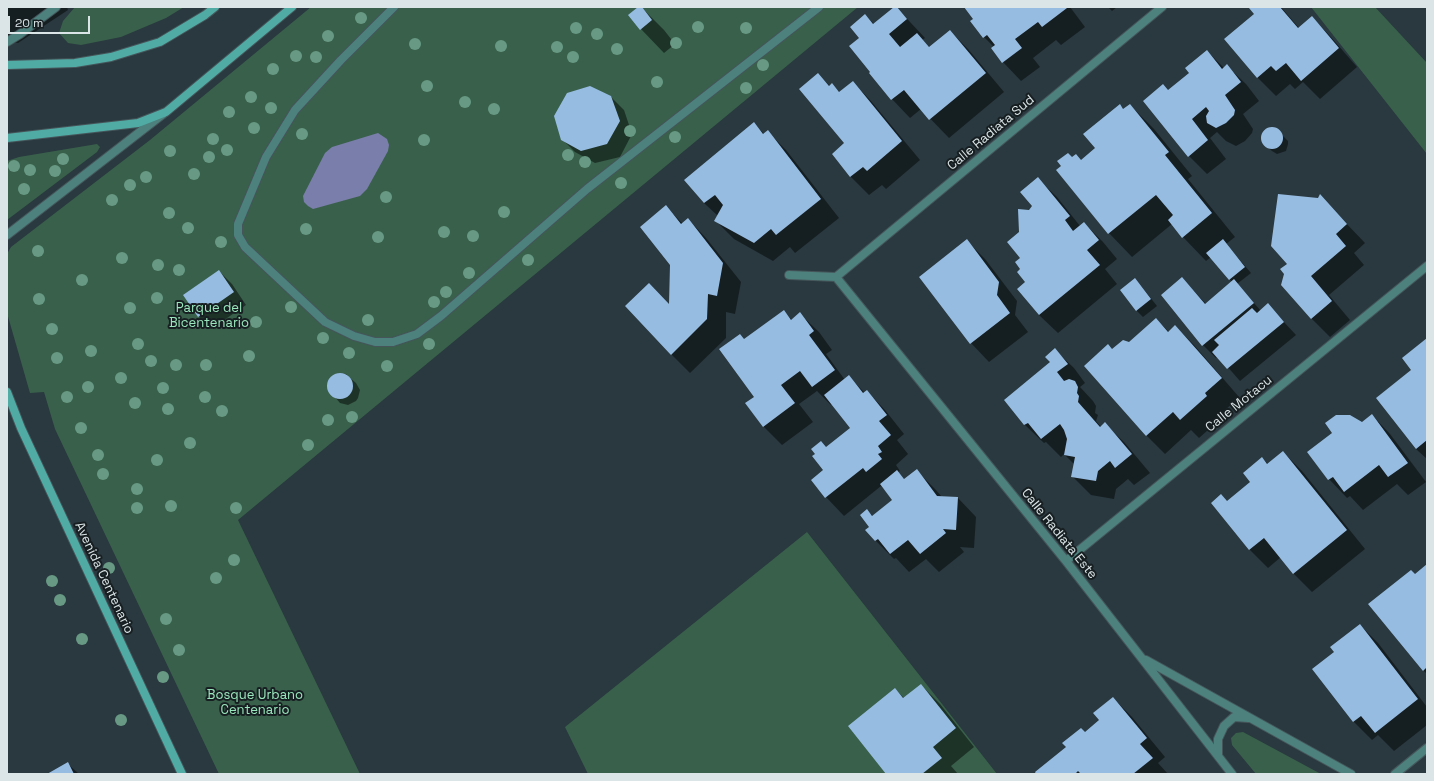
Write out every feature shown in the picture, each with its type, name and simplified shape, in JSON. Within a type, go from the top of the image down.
[{"type":"main road","points":[[7,65],[75,63],[111,57],[160,42],[205,15],[215,7]]},
{"type":"main road","points":[[7,138],[138,123],[166,112],[292,7]]},
{"type":"main road","name":"Avenida Centenario","points":[[7,392],[21,428],[182,774]]},
{"type":"street","points":[[7,42],[56,7]]},
{"type":"street","points":[[394,7],[341,60],[295,110],[266,157],[238,224],[238,235],[245,248],[325,322],[354,336],[375,342],[393,342],[417,334],[440,316],[587,189],[819,7]]},
{"type":"street","name":"Calle Radiata Sud","points":[[836,277],[1162,7]]},
{"type":"street","points":[[7,235],[166,112]]},
{"type":"street","name":"Calle Motacu","points":[[1066,561],[1427,266]]},
{"type":"street","points":[[789,275],[836,277]]},
{"type":"street","name":"Calle Radiata Este","points":[[836,277],[1142,657],[1350,774]]},
{"type":"street","points":[[1142,657],[1232,774]]},
{"type":"street","points":[[1218,756],[1218,739],[1224,726],[1234,717],[1251,718]]},
{"type":"street","points":[[1395,774],[1427,748]]},
{"type":"green space","points":[[75,7],[184,7],[166,18],[121,37],[81,45],[68,43],[59,33],[63,21]]},
{"type":"green space","name":"Parque del Bicentenario","points":[[311,7],[858,7],[238,520],[360,774],[219,774],[55,429],[44,392],[30,393],[7,313],[7,254],[11,247],[150,140]]},
{"type":"green space","points":[[1311,7],[1375,7],[1427,63],[1427,154]]},
{"type":"green space","points":[[97,144],[100,147],[97,152],[7,220],[7,161],[19,157]]},
{"type":"green space","points":[[807,532],[997,774],[588,774],[565,727]]},
{"type":"green space","points":[[1243,732],[1321,774],[1256,774],[1232,745],[1231,738],[1236,733]]},
{"type":"water","points":[[378,133],[387,139],[389,145],[388,151],[367,189],[360,196],[313,209],[304,202],[303,196],[325,153],[332,147]]},
{"type":"building","points":[[638,7],[642,7],[652,20],[640,30],[628,15]]},
{"type":"building","points":[[894,7],[897,7],[907,19],[889,34],[900,47],[917,33],[929,47],[950,30],[986,73],[929,120],[904,90],[891,100],[849,46],[859,38],[850,27],[865,14],[873,24]]},
{"type":"building","points":[[964,7],[1067,8],[1042,27],[1038,22],[1015,39],[1022,48],[1002,63],[991,48],[995,45],[987,35],[983,38],[970,21],[973,19]]},
{"type":"building","points":[[1280,7],[1298,28],[1312,16],[1339,48],[1301,81],[1286,63],[1276,71],[1271,66],[1257,78],[1224,39],[1254,14],[1249,8]]},
{"type":"building","points":[[1207,50],[1222,69],[1227,64],[1241,82],[1225,95],[1235,110],[1234,115],[1226,123],[1216,128],[1207,123],[1206,116],[1209,111],[1206,107],[1192,119],[1208,140],[1188,157],[1143,101],[1163,84],[1168,90],[1189,73],[1185,68]]},
{"type":"building","points":[[818,73],[829,86],[832,83],[839,92],[853,81],[902,141],[867,171],[863,167],[850,177],[832,154],[844,143],[799,89]]},
{"type":"building","points":[[590,86],[611,96],[620,121],[607,144],[581,151],[561,140],[554,116],[567,93]]},
{"type":"building","points":[[1120,104],[1123,109],[1130,104],[1169,152],[1165,155],[1212,213],[1182,238],[1168,220],[1173,215],[1156,195],[1108,234],[1056,170],[1061,166],[1057,161],[1068,153],[1072,157],[1076,154],[1081,160],[1095,148],[1083,134]]},
{"type":"building","points":[[754,122],[763,134],[768,130],[821,199],[776,235],[771,229],[754,243],[714,221],[723,205],[715,195],[704,203],[684,180]]},
{"type":"building","points":[[1272,127],[1280,130],[1283,138],[1280,146],[1272,149],[1264,146],[1261,138],[1264,130]]},
{"type":"building","points":[[1038,177],[1070,216],[1065,220],[1073,231],[1084,222],[1099,240],[1087,250],[1100,265],[1039,315],[1017,289],[1025,282],[1017,272],[1020,269],[1015,262],[1020,258],[1007,242],[1019,232],[1018,209],[1029,210],[1032,206],[1020,192]]},
{"type":"building","points":[[1278,194],[1318,198],[1320,194],[1347,224],[1336,234],[1346,246],[1311,276],[1332,301],[1311,319],[1281,285],[1284,274],[1280,269],[1287,264],[1271,246]]},
{"type":"building","points":[[666,205],[681,224],[688,218],[723,263],[717,296],[708,294],[707,319],[671,355],[625,306],[649,283],[669,304],[670,265],[640,227]]},
{"type":"building","points":[[967,239],[999,282],[997,295],[1010,313],[970,344],[919,277]]},
{"type":"building","points":[[1223,239],[1245,267],[1229,280],[1206,253]]},
{"type":"building","points":[[219,270],[234,292],[198,317],[183,295]]},
{"type":"building","points":[[1182,277],[1205,304],[1234,279],[1254,303],[1202,346],[1161,295]]},
{"type":"building","points":[[1135,278],[1151,299],[1136,311],[1120,290]]},
{"type":"building","points":[[1268,303],[1284,322],[1227,369],[1212,352],[1219,345],[1214,340],[1252,308],[1257,313]]},
{"type":"building","points":[[784,310],[791,320],[800,312],[814,331],[809,335],[835,370],[812,387],[800,371],[781,385],[795,403],[763,427],[745,403],[754,397],[719,349],[740,334],[744,339]]},
{"type":"building","points":[[1156,318],[1168,332],[1175,325],[1222,378],[1205,393],[1207,396],[1180,420],[1173,412],[1146,436],[1084,366],[1108,344],[1112,349],[1123,340],[1129,342]]},
{"type":"building","points":[[1427,338],[1427,440],[1416,449],[1376,398],[1411,370],[1402,358]]},
{"type":"building","points":[[1055,348],[1068,364],[1057,372],[1064,381],[1069,379],[1075,381],[1078,387],[1078,402],[1100,427],[1105,422],[1132,454],[1115,468],[1110,461],[1098,471],[1096,481],[1071,477],[1075,457],[1064,455],[1067,439],[1060,424],[1041,439],[1028,423],[1024,425],[1004,400],[1050,362],[1045,357]]},
{"type":"building","points":[[340,373],[349,377],[353,386],[349,395],[340,399],[331,395],[327,386],[331,377]]},
{"type":"building","points":[[849,375],[863,393],[867,390],[887,415],[879,421],[891,435],[878,446],[882,452],[878,454],[882,459],[866,472],[863,468],[825,498],[811,480],[823,470],[812,456],[815,454],[811,449],[821,441],[826,447],[850,428],[824,395]]},
{"type":"building","points":[[1372,414],[1408,463],[1388,477],[1379,465],[1344,492],[1333,477],[1328,480],[1307,452],[1332,433],[1325,423],[1336,415],[1350,415],[1362,422]]},
{"type":"building","points":[[1283,451],[1347,530],[1293,574],[1264,538],[1249,550],[1211,503],[1221,494],[1227,501],[1250,482],[1243,473],[1262,457],[1267,464]]},
{"type":"building","points":[[917,469],[937,496],[958,497],[956,530],[943,529],[946,533],[920,554],[908,540],[890,554],[878,539],[875,541],[865,530],[869,527],[860,515],[867,509],[872,516],[892,500],[880,484],[897,470],[904,479]]},
{"type":"building","points":[[1427,564],[1427,667],[1423,671],[1368,604],[1411,570],[1415,574]]},
{"type":"building","points":[[1360,624],[1418,699],[1375,733],[1361,716],[1353,722],[1312,669],[1334,652],[1330,647]]},
{"type":"building","points":[[921,684],[956,728],[933,747],[942,758],[922,774],[886,774],[848,726],[895,688],[903,698]]},
{"type":"building","points":[[1113,697],[1147,738],[1140,744],[1153,758],[1133,774],[1081,774],[1078,771],[1075,774],[1036,774],[1035,772],[1066,747],[1062,743],[1081,728],[1085,732],[1099,720],[1093,713]]},
{"type":"building","points":[[68,762],[74,774],[47,774]]},
{"type":"park label","name":"Bosque Urbano Centenario","points":[[255,702]]}]
